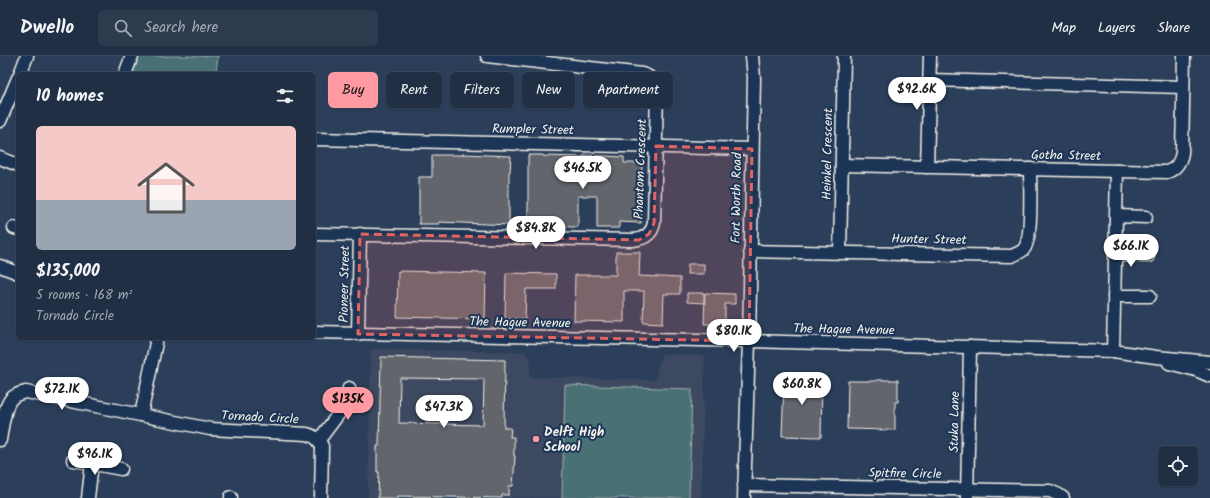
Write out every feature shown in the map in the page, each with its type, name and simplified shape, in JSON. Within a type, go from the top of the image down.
[{"type":"street","points":[[21,72],[26,56]]},
{"type":"street","points":[[125,72],[132,56]]},
{"type":"street","name":"Phantom Crescent","points":[[316,234],[639,240],[649,234],[654,223],[657,90],[656,85],[650,77],[642,74],[521,58],[487,56]]},
{"type":"street","name":"Fort Worth Road","points":[[749,341],[754,78],[752,56]]},
{"type":"street","name":"Heinkel Crescent","points":[[840,252],[844,56]]},
{"type":"street","points":[[927,167],[930,56]]},
{"type":"street","name":"Gotha Street","points":[[842,165],[1162,173],[1171,171],[1178,164],[1182,153],[1184,56]]},
{"type":"street","points":[[929,80],[1183,87]]},
{"type":"street","points":[[0,121],[16,83]]},
{"type":"street","name":"Rumpler Street","points":[[316,139],[752,149]]},
{"type":"street","points":[[0,158],[16,164]]},
{"type":"street","name":"Hunter Street","points":[[750,251],[1012,256],[1023,250],[1028,243],[1030,231],[1030,169]]},
{"type":"street","points":[[1113,351],[1117,171]]},
{"type":"street","points":[[1116,216],[1146,217]]},
{"type":"street","name":"Pioneer Street","points":[[358,334],[360,234]]},
{"type":"street","points":[[1115,256],[1148,256]]},
{"type":"street","points":[[0,266],[16,272]]},
{"type":"street","points":[[1114,296],[1150,296]]},
{"type":"street","name":"The Hague Avenue","points":[[316,332],[749,341],[1113,351],[1210,362]]},
{"type":"street","points":[[141,415],[157,340]]},
{"type":"street","points":[[744,498],[749,341]]},
{"type":"street","name":"Stuka Lane","points":[[967,493],[970,347]]},
{"type":"street","name":"The Hague Avenue","points":[[1156,357],[1174,365],[1196,370],[1210,376]]},
{"type":"street","points":[[321,498],[322,446],[319,440],[344,406],[349,388]]},
{"type":"street","name":"Tornado Circle","points":[[0,440],[3,422],[10,399],[26,392],[210,429],[307,434],[315,436],[319,440]]},
{"type":"street","points":[[74,460],[121,469]]},
{"type":"street","points":[[88,498],[92,463]]},
{"type":"street","name":"Spitfire Circle","points":[[744,485],[967,493],[1050,491],[1060,495],[1063,498]]},
{"type":"highlighted area","points":[[656,146],[752,149],[749,341],[358,334],[360,234],[639,240],[649,234],[654,223]]},
{"type":"shaded area","name":"Delft High School","points":[[371,349],[524,352],[531,359],[529,377],[655,380],[661,354],[705,356],[701,498],[368,498]]},
{"type":"green space","points":[[138,56],[218,56],[216,72],[131,72]]},
{"type":"green space","points":[[565,385],[692,389],[689,498],[562,498]]},
{"type":"building","points":[[463,154],[511,156],[509,172],[509,225],[439,222],[439,224],[419,224],[419,177],[432,177],[432,155]]},
{"type":"building","points":[[528,155],[624,157],[624,163],[642,163],[641,223],[619,222],[619,228],[597,228],[597,196],[578,196],[578,227],[528,226]]},
{"type":"building","points":[[616,252],[640,252],[639,276],[680,278],[680,294],[664,294],[663,323],[643,322],[644,291],[624,291],[624,322],[574,321],[575,275],[616,275]]},
{"type":"building","points":[[688,264],[704,264],[704,274],[687,274]]},
{"type":"building","points":[[398,271],[486,273],[485,319],[397,317]]},
{"type":"building","points":[[506,273],[556,274],[556,289],[526,289],[525,319],[505,319]]},
{"type":"building","points":[[687,293],[704,293],[704,303],[687,302]]},
{"type":"building","points":[[705,293],[735,294],[735,304],[725,304],[725,324],[704,324]]},
{"type":"building","points":[[381,357],[505,360],[504,428],[511,428],[510,437],[514,437],[515,456],[513,486],[509,486],[509,495],[502,495],[502,498],[398,496],[398,498],[378,498],[379,472],[377,472],[377,446],[379,446]],"holes":[[[400,378],[484,379],[483,425],[399,423]]]},
{"type":"building","points":[[788,374],[819,375],[818,384],[822,383],[821,437],[782,436],[784,382],[788,382]]},
{"type":"building","points":[[898,380],[898,402],[895,402],[895,430],[847,429],[848,381]]},
{"type":"place","name":"Delft High School","points":[[536,439]]}]
